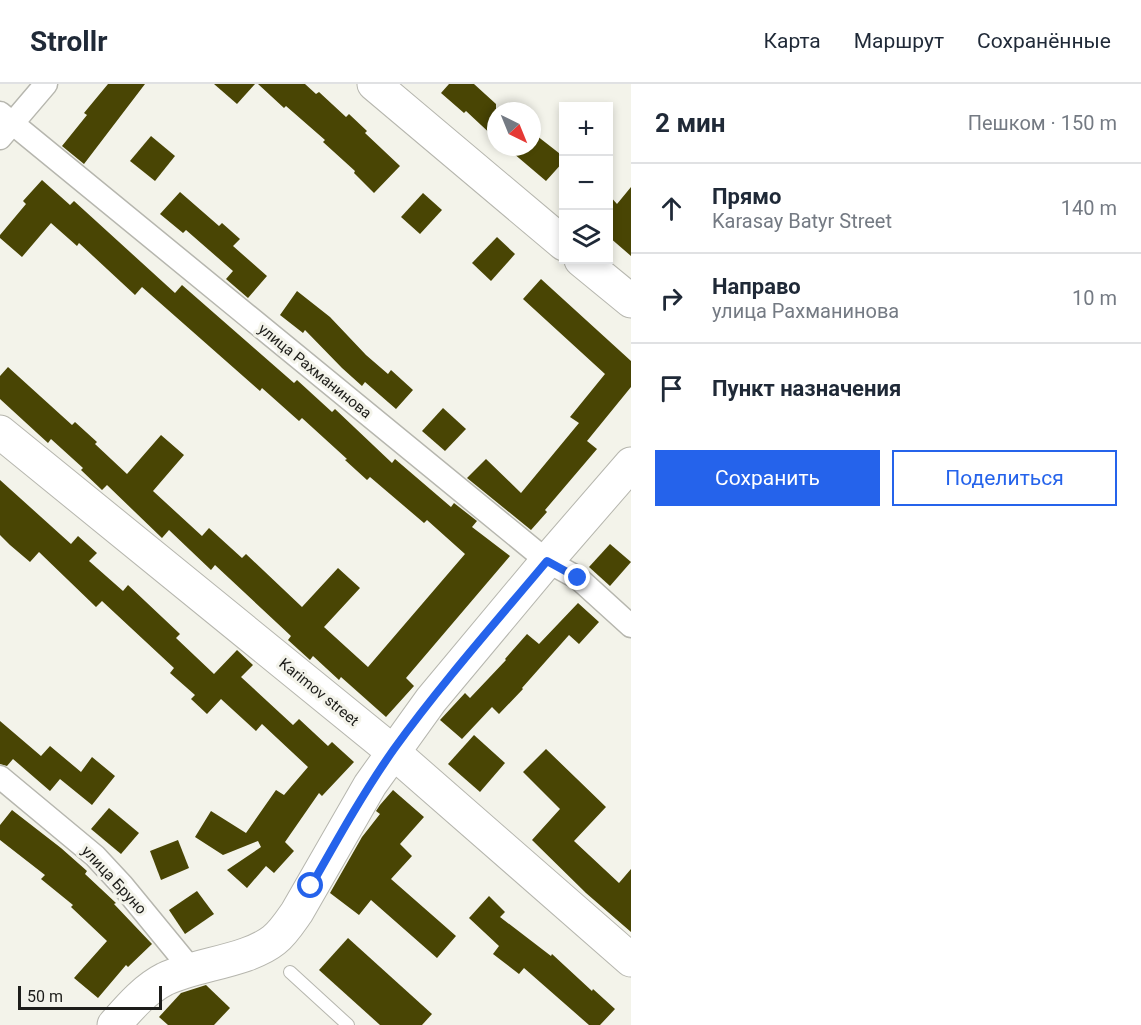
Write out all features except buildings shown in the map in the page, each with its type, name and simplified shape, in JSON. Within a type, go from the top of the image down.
[{"type":"street","points":[[4,125],[46,84]]},
{"type":"street","points":[[374,84],[559,240]]},
{"type":"street","name":"улица Рахманинова","points":[[4,125],[547,561],[578,578],[631,626]]},
{"type":"street","points":[[587,264],[631,301]]},
{"type":"street","name":"Karimov street","points":[[0,432],[392,751],[631,960]]},
{"type":"street","points":[[121,1023],[132,1004],[163,980],[264,947],[285,929],[297,912],[337,839],[392,751],[430,700],[631,464]]},
{"type":"street","name":"улица Бруно","points":[[0,777],[95,856],[122,885],[191,969]]},
{"type":"lane","points":[[290,972],[348,1025]]},
{"type":"route","points":[[311,886],[337,839],[392,751],[430,700],[547,561],[578,578]]}]
